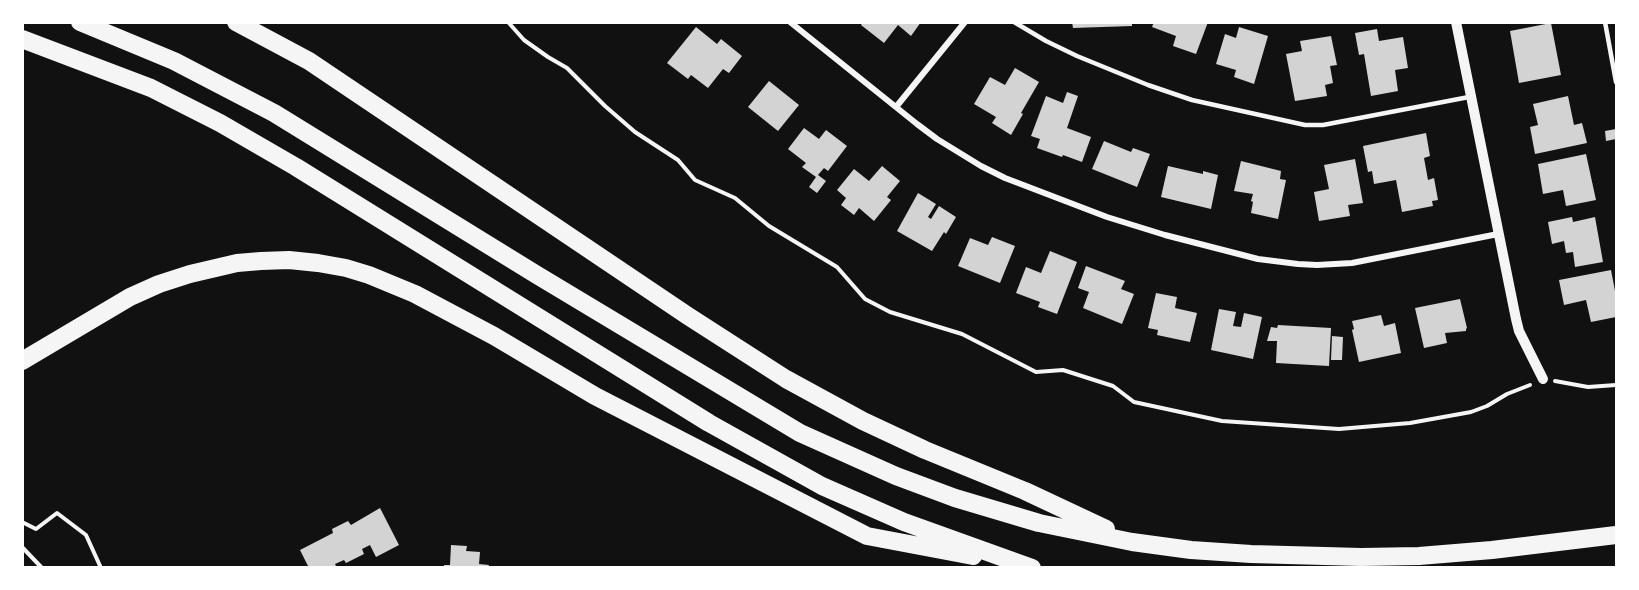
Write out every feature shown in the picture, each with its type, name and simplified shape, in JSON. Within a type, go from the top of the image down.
[{"type":"highway","points":[[80,22],[174,61],[274,113],[567,294],[800,434],[896,476],[955,498],[1039,523],[1132,542],[1191,550],[1251,554],[1419,556],[1617,535]]},
{"type":"highway","points":[[236,22],[309,61],[688,316],[786,379],[863,421],[925,450],[1025,491],[1132,542]]},
{"type":"highway","points":[[22,39],[151,88],[220,123],[296,167],[709,423],[822,486],[904,522],[1031,567]]},
{"type":"highway","points":[[22,361],[130,297],[189,273],[229,265],[289,260],[346,268],[369,274],[415,294],[494,336],[595,396],[867,536],[1031,567]]},
{"type":"street","points":[[790,22],[896,107],[946,144],[981,166],[1005,178],[1107,217],[1165,235],[1258,258],[1298,264],[1333,265],[1497,234]]},
{"type":"street","points":[[896,107],[964,22]]},
{"type":"street","points":[[1456,22],[1497,234],[1519,331],[1544,379]]},
{"type":"lane","points":[[1014,22],[1077,56],[1148,85],[1192,100],[1305,125],[1323,125],[1470,96]]},
{"type":"lane","points":[[1605,22],[1617,82]]},
{"type":"path","points":[[508,22],[524,40],[567,68],[635,132],[678,160],[695,180],[735,198],[769,226],[837,267],[865,298],[890,312],[962,334],[1036,372],[1063,370],[1113,386],[1134,402],[1222,421],[1339,429],[1410,423],[1471,412],[1544,379],[1588,387],[1617,385]]},
{"type":"path","points":[[22,522],[36,529],[57,513],[86,535],[101,567]]},
{"type":"path","points":[[22,547],[42,567]]},
{"type":"building","points":[[863,22],[921,22],[911,36],[898,25],[884,43],[861,25]]},
{"type":"building","points":[[1072,22],[1132,22],[1132,26],[1073,28]]},
{"type":"building","points":[[1154,22],[1208,22],[1196,54],[1173,46],[1176,36],[1152,27]]},
{"type":"building","points":[[1551,23],[1561,75],[1519,83],[1510,31]]},
{"type":"building","points":[[696,27],[717,44],[721,39],[742,56],[729,73],[723,69],[708,88],[691,75],[688,79],[667,63]]},
{"type":"building","points":[[1239,27],[1268,36],[1254,84],[1234,77],[1236,70],[1216,64],[1225,34],[1236,38]]},
{"type":"building","points":[[1377,29],[1379,41],[1403,37],[1408,68],[1395,70],[1398,91],[1371,96],[1364,54],[1359,55],[1355,33]]},
{"type":"building","points":[[1331,36],[1337,65],[1330,66],[1333,83],[1325,85],[1327,96],[1295,101],[1286,54],[1302,51],[1300,41]]},
{"type":"building","points":[[1015,68],[1039,82],[1011,135],[992,123],[996,117],[974,104],[990,77],[1005,85]]},
{"type":"building","points":[[769,81],[799,105],[778,131],[748,107]]},
{"type":"building","points":[[1067,92],[1078,96],[1067,128],[1091,137],[1082,162],[1037,148],[1040,139],[1031,136],[1046,96],[1063,103]]},
{"type":"building","points":[[1568,96],[1574,125],[1582,123],[1587,143],[1535,154],[1530,127],[1538,125],[1533,104]]},
{"type":"building","points":[[804,128],[819,139],[826,130],[847,146],[828,171],[824,168],[818,175],[826,181],[817,193],[809,187],[816,177],[802,167],[806,163],[788,149]]},
{"type":"building","points":[[1616,129],[1616,139],[1606,141],[1605,131]]},
{"type":"building","points":[[1426,133],[1430,156],[1424,158],[1428,180],[1434,178],[1438,200],[1432,201],[1433,206],[1402,212],[1396,180],[1374,184],[1372,171],[1368,172],[1363,146]]},
{"type":"building","points":[[1104,141],[1131,152],[1133,148],[1150,154],[1137,187],[1092,169]]},
{"type":"building","points":[[1586,154],[1596,200],[1566,206],[1563,190],[1543,194],[1538,164]]},
{"type":"building","points":[[1355,159],[1363,203],[1348,205],[1350,216],[1319,221],[1314,192],[1329,189],[1324,165]]},
{"type":"building","points":[[1241,161],[1281,171],[1280,179],[1286,180],[1278,219],[1251,213],[1253,194],[1234,191]]},
{"type":"building","points":[[882,166],[900,181],[887,197],[891,200],[874,221],[859,208],[854,215],[841,205],[846,198],[837,190],[854,169],[869,181]]},
{"type":"building","points":[[1168,166],[1218,175],[1211,209],[1161,197]]},
{"type":"building","points":[[918,193],[936,204],[928,217],[931,219],[939,206],[956,217],[932,251],[897,231]]},
{"type":"building","points":[[1572,217],[1573,222],[1595,217],[1603,262],[1575,267],[1573,252],[1566,253],[1564,241],[1552,244],[1548,222]]},
{"type":"building","points":[[992,237],[1015,246],[1000,283],[958,266],[970,238],[988,245]]},
{"type":"building","points":[[1050,251],[1077,262],[1057,314],[1038,307],[1040,302],[1016,293],[1026,267],[1041,273]]},
{"type":"building","points":[[1086,266],[1125,281],[1121,289],[1134,294],[1122,324],[1083,308],[1089,292],[1078,288]]},
{"type":"building","points":[[1611,270],[1616,296],[1616,317],[1591,322],[1586,300],[1564,305],[1559,280]]},
{"type":"building","points":[[1156,293],[1177,297],[1175,308],[1197,313],[1190,342],[1157,335],[1158,330],[1148,328]]},
{"type":"building","points":[[1460,299],[1466,331],[1445,333],[1447,343],[1424,348],[1415,308]]},
{"type":"building","points":[[1219,309],[1236,312],[1233,326],[1241,327],[1244,313],[1262,317],[1253,359],[1211,350]]},
{"type":"building","points":[[1381,315],[1384,326],[1395,323],[1401,353],[1359,362],[1352,321]]},
{"type":"building","points":[[1278,325],[1331,328],[1329,366],[1276,363],[1277,341],[1267,341],[1271,327],[1277,328]]},
{"type":"building","points":[[1332,336],[1343,337],[1342,360],[1331,360]]},
{"type":"building","points":[[380,508],[399,545],[376,557],[370,545],[362,549],[364,554],[346,563],[344,560],[335,564],[337,568],[309,568],[300,550],[333,533],[332,529],[348,521],[351,525]]},
{"type":"building","points":[[451,545],[467,546],[466,551],[480,552],[479,564],[489,565],[488,568],[444,568],[444,565],[450,565]]}]
